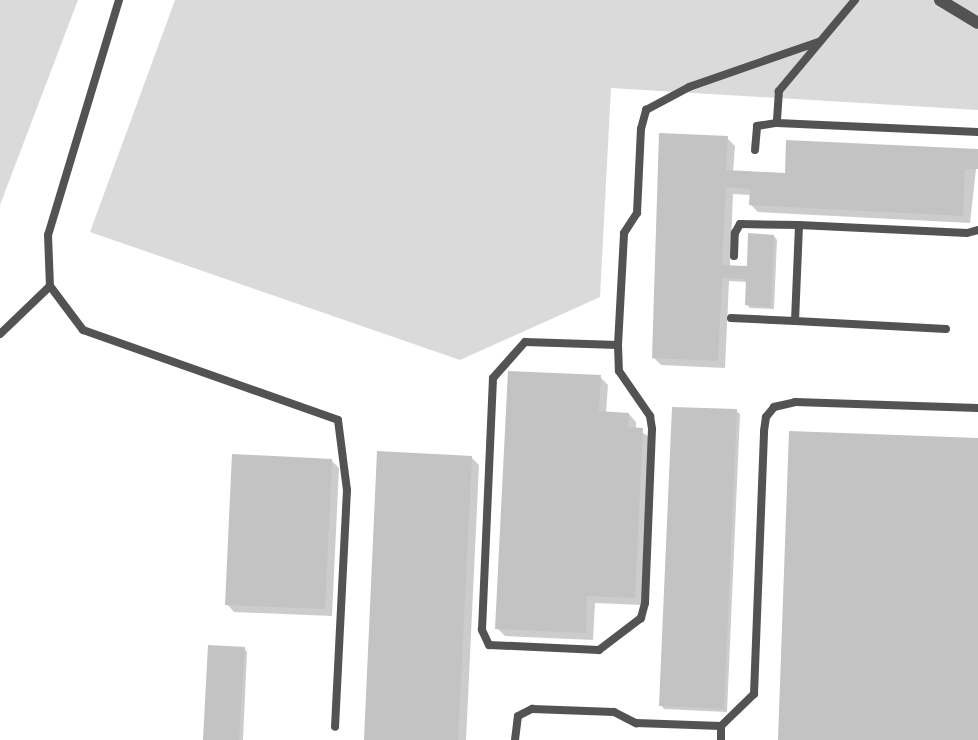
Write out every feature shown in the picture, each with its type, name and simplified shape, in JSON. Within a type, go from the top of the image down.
[{"type":"street","points":[[940,0],[978,23]]},
{"type":"lane","points":[[119,0],[48,235],[50,286],[83,330],[338,420],[347,490],[335,727]]},
{"type":"lane","points":[[777,123],[779,91],[855,0]]},
{"type":"lane","points":[[618,345],[525,342],[493,378],[482,630],[489,645],[599,650],[641,618],[645,603],[652,429],[650,416],[619,371],[618,345],[624,233],[637,213],[641,129],[646,110],[689,87],[818,42]]},
{"type":"lane","points":[[755,150],[757,126],[777,123],[978,132]]},
{"type":"lane","points":[[734,256],[735,233],[740,224],[967,233],[978,230]]},
{"type":"lane","points":[[795,321],[799,225]]},
{"type":"lane","points":[[0,334],[50,286]]},
{"type":"lane","points":[[731,318],[946,328]]},
{"type":"lane","points":[[721,740],[721,726],[754,694],[764,431],[766,417],[774,406],[795,402],[978,408]]},
{"type":"lane","points":[[515,740],[518,716],[532,709],[614,712],[636,723],[721,726]]},
{"type":"shaded area","points":[[0,0],[78,0],[0,205]]},
{"type":"shaded area","points":[[175,0],[978,0],[978,110],[611,88],[600,297],[460,360],[90,232]]},
{"type":"building","points":[[659,133],[728,136],[726,170],[785,173],[786,140],[978,149],[978,169],[965,169],[963,216],[749,205],[750,189],[726,187],[722,265],[747,266],[748,233],[774,235],[771,307],[745,305],[746,279],[722,278],[718,361],[652,358]]},
{"type":"building","points":[[508,371],[601,375],[599,411],[629,413],[628,427],[643,428],[635,598],[587,596],[586,633],[495,629]]},
{"type":"building","points":[[672,407],[737,409],[724,709],[659,706]]},
{"type":"building","points":[[789,431],[978,438],[978,740],[778,740]]},
{"type":"building","points":[[377,451],[472,456],[458,740],[364,740]]},
{"type":"building","points":[[232,454],[332,459],[325,609],[225,605]]},
{"type":"building","points":[[208,645],[245,647],[239,740],[203,740]]}]
